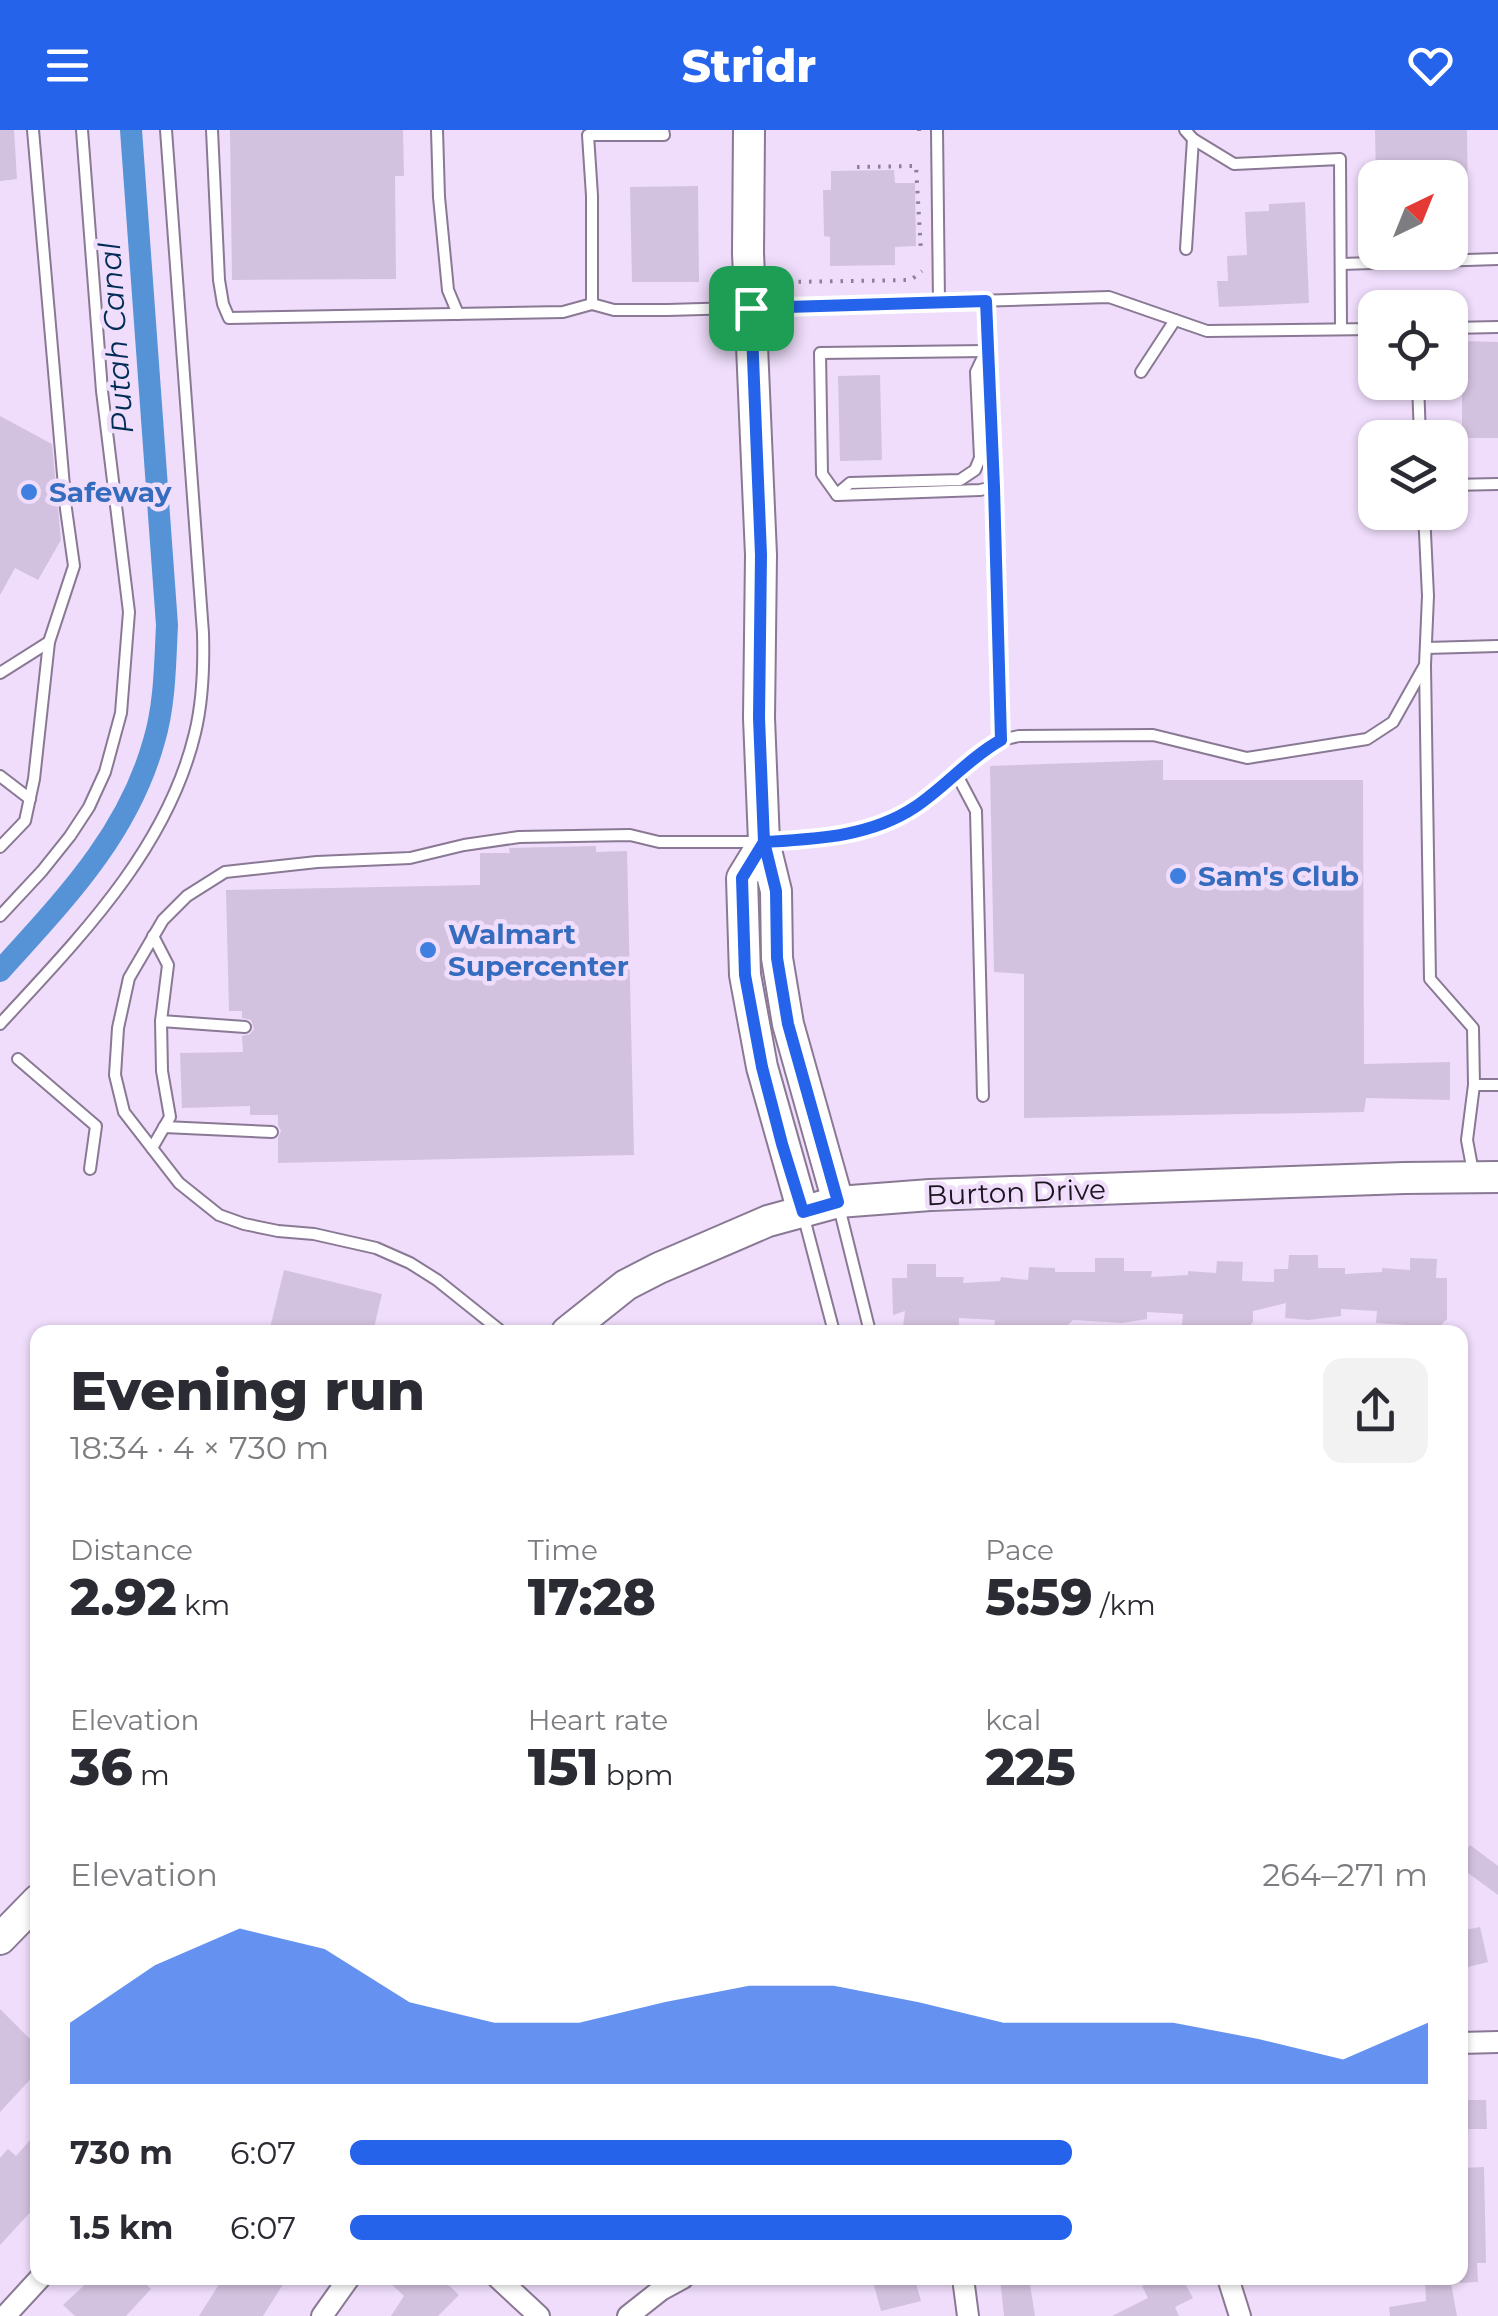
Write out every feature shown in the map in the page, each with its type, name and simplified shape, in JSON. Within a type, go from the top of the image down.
[{"type":"street","points":[[749,130],[748,253],[761,555],[759,718],[764,842],[776,891],[777,958],[788,1024],[838,1202]]},
{"type":"street","points":[[764,842],[742,878],[745,975],[762,1067],[803,1212]]},
{"type":"street","name":"Burton Drive","points":[[575,1325],[626,1285],[659,1268],[768,1221],[838,1202],[930,1195],[1486,1177]]},
{"type":"street","points":[[0,1939],[30,1908]]},
{"type":"street","points":[[1468,2043],[1498,2042]]},
{"type":"street","points":[[5,2316],[34,2285]]},
{"type":"street","points":[[322,2316],[344,2285]]},
{"type":"street","points":[[506,2285],[539,2316]]},
{"type":"street","points":[[628,2316],[670,2285]]},
{"type":"street","points":[[964,2285],[968,2316]]},
{"type":"street","points":[[1230,2285],[1240,2316]]},
{"type":"lane","points":[[0,846],[25,821],[34,780],[49,642],[74,566],[33,130]]},
{"type":"lane","points":[[0,916],[42,871],[88,807],[105,772],[121,713],[129,612],[102,392],[82,130]]},
{"type":"lane","points":[[0,1024],[82,935],[140,857],[160,825],[196,732],[203,678],[203,633],[166,130]]},
{"type":"lane","points":[[212,130],[219,280],[222,304],[229,318],[564,312],[592,304],[614,310],[1108,297],[1208,331],[1358,329]]},
{"type":"lane","points":[[437,130],[448,290],[458,314]]},
{"type":"lane","points":[[592,304],[588,135],[664,135],[663,130]]},
{"type":"lane","points":[[936,130],[939,302]]},
{"type":"lane","points":[[1186,249],[1189,135]]},
{"type":"lane","points":[[1189,135],[1234,164],[1340,159],[1341,329]]},
{"type":"lane","points":[[1341,264],[1498,259]]},
{"type":"lane","points":[[986,301],[1001,740]]},
{"type":"lane","points":[[1141,372],[1175,320]]},
{"type":"lane","points":[[1468,328],[1498,327]]},
{"type":"lane","points":[[836,495],[822,474],[820,352],[986,351]]},
{"type":"lane","points":[[836,495],[850,483],[960,480],[975,470],[980,458],[976,372],[986,351]]},
{"type":"lane","points":[[1468,485],[1498,484]]},
{"type":"lane","points":[[836,495],[994,487]]},
{"type":"lane","points":[[1425,530],[1430,979],[1473,1028],[1474,1085],[1467,1140],[1486,1177]]},
{"type":"lane","points":[[0,673],[49,642]]},
{"type":"lane","points":[[1426,648],[1498,646]]},
{"type":"lane","points":[[493,1325],[410,1262],[376,1248],[244,1224],[219,1215],[179,1183],[124,1112],[115,1075],[118,1028],[129,978],[163,920],[186,896],[225,872],[410,858],[519,837],[630,835],[659,842],[764,842],[859,833],[911,810],[980,752],[1001,740],[1019,736],[1152,735],[1247,758],[1367,740],[1393,722],[1426,666]]},
{"type":"lane","points":[[957,775],[976,811],[983,1096]]},
{"type":"lane","points":[[0,776],[30,799]]},
{"type":"lane","points":[[152,1148],[170,1117],[162,1070],[161,1021],[168,965],[154,936]]},
{"type":"lane","points":[[161,1021],[246,1028]]},
{"type":"lane","points":[[18,1059],[96,1126],[90,1169]]},
{"type":"lane","points":[[1474,1085],[1498,1085]]},
{"type":"lane","points":[[164,1126],[272,1132]]},
{"type":"lane","points":[[838,1202],[868,1325]]},
{"type":"lane","points":[[803,1212],[832,1325]]},
{"type":"path","points":[[857,167],[916,166],[922,254]]},
{"type":"path","points":[[788,282],[911,280],[922,272]]},
{"type":"building","points":[[0,130],[14,130],[17,179],[0,181]]},
{"type":"building","points":[[230,130],[403,130],[404,176],[395,176],[396,279],[232,280]]},
{"type":"building","points":[[1375,130],[1467,130],[1467,160],[1376,160]]},
{"type":"building","points":[[894,170],[895,183],[915,183],[916,246],[895,247],[895,265],[830,266],[830,237],[824,236],[823,190],[831,190],[831,171]]},
{"type":"building","points":[[698,186],[699,282],[632,282],[630,187]]},
{"type":"building","points":[[1305,202],[1309,303],[1219,307],[1217,281],[1228,281],[1227,256],[1247,255],[1245,212],[1269,211],[1269,204]]},
{"type":"building","points":[[1468,341],[1498,342],[1498,438],[1468,438],[1468,420],[1462,420],[1462,400],[1468,400]]},
{"type":"building","points":[[880,375],[882,460],[840,461],[838,376]]},
{"type":"building","name":"Safeway","points":[[0,416],[52,444],[61,540],[38,580],[15,568],[0,595]]},
{"type":"building","name":"Sam's Club","points":[[1163,760],[1163,780],[1363,780],[1364,1064],[1450,1062],[1450,1100],[1366,1098],[1364,1112],[1024,1118],[1024,974],[994,972],[990,766]]},
{"type":"building","name":"Walmart Supercenter","points":[[596,846],[596,852],[627,851],[634,1155],[278,1163],[278,1115],[250,1115],[250,1106],[182,1108],[180,1053],[243,1052],[242,1036],[254,1029],[251,1020],[242,1018],[242,1011],[229,1011],[226,890],[480,885],[480,853],[510,853],[509,848]]},
{"type":"building","points":[[1289,1255],[1318,1255],[1318,1268],[1345,1268],[1345,1274],[1382,1272],[1382,1268],[1410,1270],[1410,1258],[1437,1259],[1436,1278],[1447,1278],[1447,1319],[1441,1325],[1376,1323],[1377,1311],[1341,1309],[1341,1316],[1285,1318],[1286,1303],[1253,1311],[1250,1325],[1182,1325],[1183,1314],[1147,1312],[1147,1319],[1122,1323],[1073,1320],[1068,1325],[995,1325],[995,1320],[959,1318],[959,1325],[903,1325],[905,1311],[893,1315],[892,1278],[907,1278],[907,1264],[936,1264],[936,1277],[964,1277],[963,1283],[1000,1281],[1001,1277],[1028,1280],[1029,1267],[1055,1268],[1055,1272],[1095,1272],[1095,1258],[1124,1258],[1124,1271],[1152,1271],[1151,1277],[1188,1275],[1188,1271],[1216,1273],[1217,1261],[1243,1262],[1242,1281],[1274,1282],[1274,1269],[1288,1269]]},
{"type":"building","points":[[284,1270],[382,1294],[375,1325],[271,1325]]},
{"type":"building","points":[[1470,1845],[1498,1866],[1498,1895],[1468,1873]]},
{"type":"building","points":[[1480,1927],[1488,1962],[1468,1967],[1468,1929]]},
{"type":"building","points":[[0,2009],[30,2039],[30,2080],[0,2112]]},
{"type":"building","points":[[1468,2100],[1486,2100],[1487,2129],[1468,2129]]},
{"type":"building","points":[[30,2140],[30,2213],[0,2245],[0,2158],[8,2149],[16,2156]]},
{"type":"building","points":[[1484,2167],[1486,2263],[1477,2263],[1478,2282],[1468,2283],[1468,2168]]},
{"type":"building","points":[[84,2285],[147,2285],[151,2289],[126,2316],[75,2316],[63,2305]]},
{"type":"building","points":[[219,2285],[283,2285],[263,2316],[199,2316]]},
{"type":"building","points":[[392,2285],[448,2285],[459,2295],[438,2316],[391,2316],[404,2296]]},
{"type":"building","points":[[874,2285],[916,2285],[921,2301],[881,2311]]},
{"type":"building","points":[[1001,2285],[1030,2285],[1035,2316],[1004,2316]]},
{"type":"building","points":[[1186,2285],[1193,2298],[1175,2307],[1179,2316],[1112,2316],[1148,2298],[1142,2286]]},
{"type":"building","points":[[1425,2285],[1451,2285],[1457,2316],[1390,2316],[1389,2307],[1426,2301]]},
{"type":"waterway","name":"Putah Canal","points":[[0,971],[70,892],[111,836],[143,775],[160,713],[167,625],[131,130]]},
{"type":"place","name":"Safeway","points":[[29,492]]},
{"type":"place","name":"Sam's Club","points":[[1178,876]]},
{"type":"place","name":"Walmart Supercenter","points":[[428,950]]},
{"type":"route","points":[[751,308],[761,555],[759,718],[764,842],[776,891],[777,958],[788,1024],[838,1202],[803,1212],[762,1067],[745,975],[742,878],[764,842],[859,833],[911,810],[980,752],[1001,740],[986,301],[751,308]]}]
